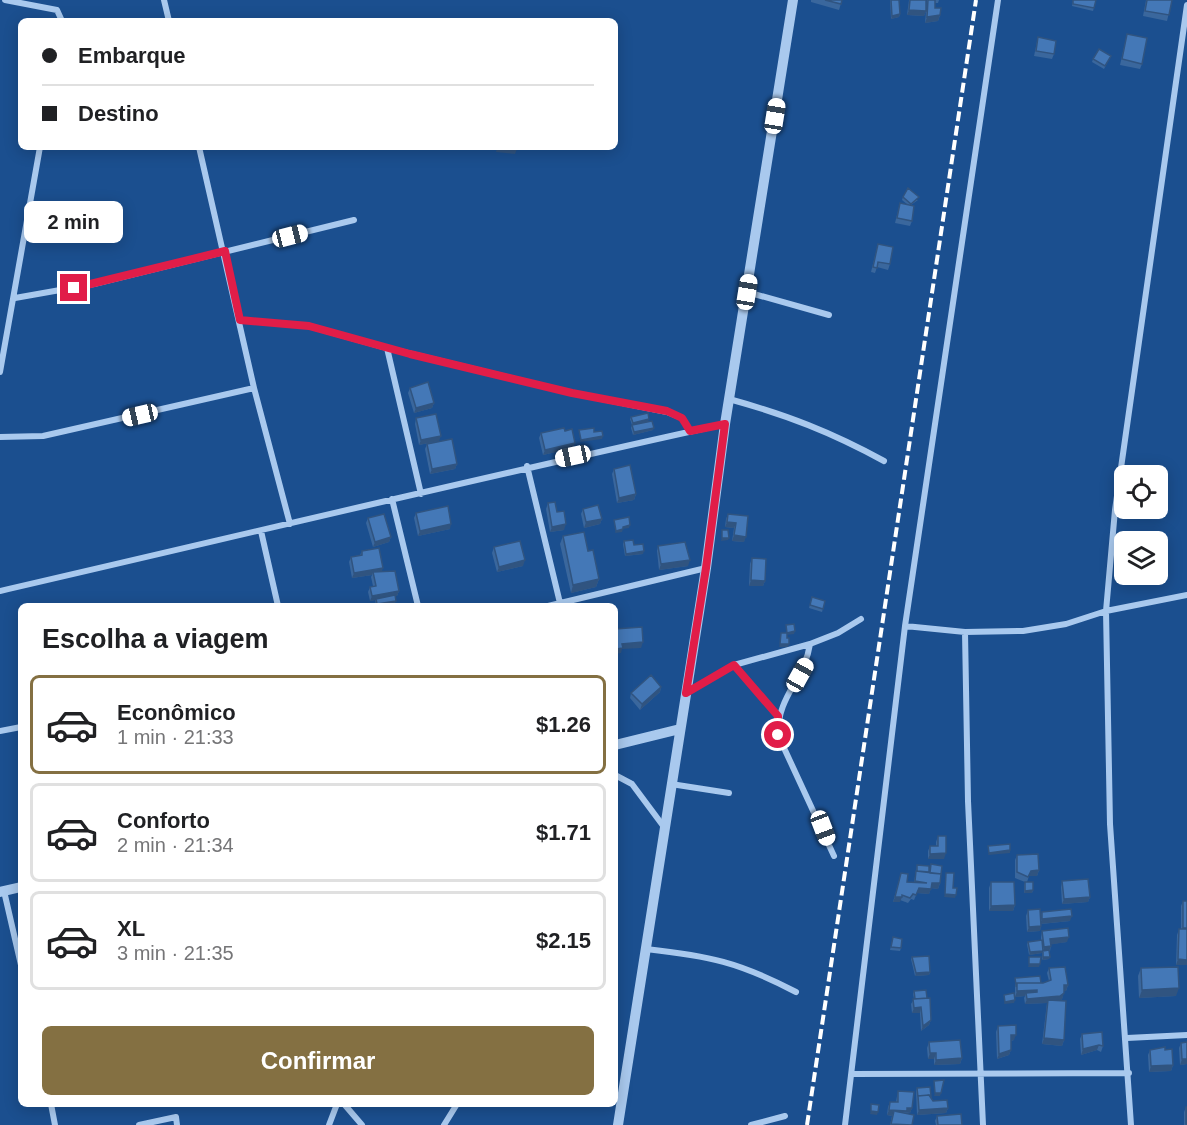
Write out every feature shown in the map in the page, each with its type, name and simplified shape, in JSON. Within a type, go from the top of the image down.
[{"type":"street","points":[[5,0],[50,7],[57,10],[61,18]]},
{"type":"street","points":[[165,0],[169,18]]},
{"type":"street","points":[[618,1125],[706,568],[725,424],[793,0]]},
{"type":"street","points":[[845,1125],[853,1074],[905,626],[998,0]]},
{"type":"street","points":[[1131,1125],[1127,1038],[1110,824],[1106,611],[1115,510],[1187,5]]},
{"type":"street","points":[[0,372],[15,298],[40,150]]},
{"type":"street","points":[[200,150],[225,251],[254,388],[290,524]]},
{"type":"street","points":[[15,298],[94,284],[354,220]]},
{"type":"street","points":[[747,292],[829,315]]},
{"type":"street","points":[[240,320],[309,326],[387,348],[572,393],[667,411],[682,418],[690,431]]},
{"type":"street","points":[[387,348],[421,494]]},
{"type":"street","points":[[0,437],[43,436],[254,388]]},
{"type":"street","points":[[729,399],[800,419],[884,460]]},
{"type":"street","points":[[0,591],[421,494],[527,466],[725,424]]},
{"type":"street","points":[[527,466],[560,603],[706,568]]},
{"type":"street","points":[[392,499],[417,603]]},
{"type":"street","points":[[261,531],[277,603]]},
{"type":"street","points":[[905,626],[965,632],[1023,631],[1066,624],[1106,611],[1187,595]]},
{"type":"street","points":[[686,693],[734,665],[810,644],[838,633],[861,619]]},
{"type":"street","points":[[965,632],[968,801],[983,1125]]},
{"type":"street","points":[[810,644],[807,661],[784,698],[778,716],[778,735],[834,856]]},
{"type":"street","points":[[734,665],[778,716]]},
{"type":"street","points":[[0,731],[18,728]]},
{"type":"street","points":[[618,744],[680,729]]},
{"type":"street","points":[[618,777],[632,784],[665,827]]},
{"type":"street","points":[[671,784],[729,793]]},
{"type":"street","points":[[18,888],[2,892],[18,953]]},
{"type":"street","points":[[646,950],[702,955],[733,963],[796,992]]},
{"type":"street","points":[[1127,1038],[1187,1035]]},
{"type":"street","points":[[853,1074],[1129,1072]]},
{"type":"street","points":[[52,1107],[55,1125]]},
{"type":"street","points":[[329,1125],[336,1107]]},
{"type":"street","points":[[347,1107],[362,1125]]},
{"type":"street","points":[[444,1125],[455,1107]]},
{"type":"street","points":[[751,1125],[785,1116]]},
{"type":"street","points":[[139,1125],[176,1117],[177,1125]]},
{"type":"building","points":[[825,0],[842,0],[841,4]]},
{"type":"building","points":[[891,0],[899,0],[900,14],[892,16]]},
{"type":"building","points":[[910,0],[926,0],[926,11],[909,10]]},
{"type":"building","points":[[928,0],[935,0],[935,8],[941,8],[940,15],[927,17]]},
{"type":"building","points":[[1073,0],[1096,0],[1094,8],[1073,4]]},
{"type":"building","points":[[1147,0],[1172,0],[1169,15],[1145,11]]},
{"type":"building","points":[[1127,34],[1147,38],[1142,64],[1122,59]]},
{"type":"building","points":[[1038,37],[1056,41],[1054,54],[1036,51]]},
{"type":"building","points":[[1099,49],[1111,56],[1105,66],[1093,59]]},
{"type":"building","points":[[908,188],[919,197],[911,204],[903,197]]},
{"type":"building","points":[[900,203],[914,206],[912,221],[897,218]]},
{"type":"building","points":[[878,244],[893,247],[890,264],[878,262],[877,268],[873,267]]},
{"type":"building","points":[[428,382],[434,403],[416,408],[410,388]]},
{"type":"building","points":[[648,413],[649,419],[633,423],[631,417]]},
{"type":"building","points":[[436,414],[441,436],[421,440],[416,418]]},
{"type":"building","points":[[652,421],[654,428],[634,432],[632,425]]},
{"type":"building","points":[[564,428],[565,431],[572,429],[575,443],[545,450],[541,433]]},
{"type":"building","points":[[594,428],[594,432],[602,431],[603,436],[581,440],[579,430]]},
{"type":"building","points":[[452,439],[457,464],[432,469],[427,444]]},
{"type":"building","points":[[630,465],[636,494],[619,498],[614,469]]},
{"type":"building","points":[[555,502],[557,512],[564,511],[566,524],[552,527],[548,503]]},
{"type":"building","points":[[598,505],[602,519],[586,522],[583,509]]},
{"type":"building","points":[[448,506],[451,524],[420,531],[416,513]]},
{"type":"building","points":[[384,514],[391,537],[375,542],[368,518]]},
{"type":"building","points":[[728,514],[748,516],[746,537],[734,535],[736,523],[727,522]]},
{"type":"building","points":[[629,517],[630,525],[616,531],[614,520]]},
{"type":"building","points":[[722,530],[728,530],[729,538],[722,538]]},
{"type":"building","points":[[584,532],[588,551],[593,550],[599,579],[573,585],[563,536]]},
{"type":"building","points":[[633,540],[634,545],[643,544],[644,551],[626,554],[624,541]]},
{"type":"building","points":[[520,541],[525,560],[499,567],[494,547]]},
{"type":"building","points":[[685,542],[690,560],[661,564],[658,546]]},
{"type":"building","points":[[379,548],[383,568],[354,573],[351,557],[362,555],[362,551]]},
{"type":"building","points":[[752,558],[766,559],[765,581],[751,580]]},
{"type":"building","points":[[395,571],[399,591],[372,596],[370,587],[376,586],[373,572]]},
{"type":"building","points":[[395,595],[396,601],[377,603],[376,599]]},
{"type":"building","points":[[812,597],[825,601],[823,609],[810,605]]},
{"type":"building","points":[[794,624],[795,631],[787,633],[786,625]]},
{"type":"building","points":[[642,627],[643,642],[622,644],[623,648],[618,649],[618,629]]},
{"type":"building","points":[[781,633],[787,633],[789,644],[780,644]]},
{"type":"building","points":[[651,675],[661,687],[642,704],[631,693]]},
{"type":"building","points":[[938,836],[946,836],[946,853],[930,854],[930,846],[938,846]]},
{"type":"building","points":[[1010,844],[1010,850],[989,853],[988,846]]},
{"type":"building","points":[[1038,854],[1039,870],[1031,871],[1028,877],[1017,872],[1017,855]]},
{"type":"building","points":[[931,864],[942,866],[941,874],[930,873]]},
{"type":"building","points":[[917,865],[929,866],[929,872],[917,871]]},
{"type":"building","points":[[916,871],[941,874],[940,883],[932,883],[931,889],[919,888],[916,895],[913,894],[910,898],[902,895],[902,897],[895,897],[901,873],[908,874],[907,882],[927,883],[915,881]]},
{"type":"building","points":[[946,873],[954,873],[953,888],[957,888],[956,895],[945,894]]},
{"type":"building","points":[[1088,879],[1090,897],[1064,899],[1062,881]]},
{"type":"building","points":[[991,882],[1014,882],[1015,905],[991,906]]},
{"type":"building","points":[[1025,882],[1033,882],[1033,890],[1025,891]]},
{"type":"building","points":[[1183,901],[1187,901],[1187,928],[1183,928]]},
{"type":"building","points":[[1040,909],[1041,926],[1029,927],[1028,910]]},
{"type":"building","points":[[1071,909],[1072,916],[1042,919],[1042,912]]},
{"type":"building","points":[[1068,928],[1069,937],[1050,939],[1051,946],[1044,947],[1042,931]]},
{"type":"building","points":[[1179,929],[1187,929],[1187,960],[1178,959]]},
{"type":"building","points":[[893,937],[902,939],[901,948],[891,947]]},
{"type":"building","points":[[1042,940],[1043,951],[1030,952],[1028,942]]},
{"type":"building","points":[[1049,950],[1050,957],[1043,957],[1043,951]]},
{"type":"building","points":[[929,956],[930,972],[916,973],[912,957]]},
{"type":"building","points":[[1029,957],[1041,957],[1040,964],[1029,964]]},
{"type":"building","points":[[1065,967],[1068,985],[1064,985],[1064,993],[1060,996],[1027,999],[1026,993],[1037,992],[1037,990],[1017,991],[1017,983],[1043,983],[1051,980],[1049,968]]},
{"type":"building","points":[[1178,967],[1179,988],[1142,990],[1141,968]]},
{"type":"building","points":[[1040,976],[1041,983],[1017,983],[1016,985],[1015,978]]},
{"type":"building","points":[[926,990],[927,998],[915,999],[914,991]]},
{"type":"building","points":[[1014,993],[1015,1000],[1005,1002],[1004,995]]},
{"type":"building","points":[[930,998],[931,1020],[923,1026],[921,1007],[914,1008],[913,999]]},
{"type":"building","points":[[1048,1000],[1066,1001],[1064,1040],[1044,1038]]},
{"type":"building","points":[[1016,1025],[1016,1035],[1011,1035],[1011,1050],[999,1054],[998,1026]]},
{"type":"building","points":[[1102,1032],[1103,1046],[1083,1049],[1082,1034]]},
{"type":"building","points":[[960,1040],[962,1058],[936,1060],[936,1053],[930,1053],[929,1042]]},
{"type":"building","points":[[1187,1042],[1187,1059],[1182,1059],[1181,1043]]},
{"type":"building","points":[[1165,1047],[1165,1050],[1172,1049],[1173,1065],[1151,1066],[1150,1050]]},
{"type":"building","points":[[944,1080],[941,1093],[935,1093],[934,1081]]},
{"type":"building","points":[[930,1087],[931,1096],[918,1097],[917,1088]]},
{"type":"building","points":[[898,1091],[914,1092],[912,1108],[907,1108],[907,1111],[889,1110],[890,1102],[898,1102]]},
{"type":"building","points":[[929,1095],[933,1101],[947,1100],[948,1108],[919,1110],[918,1096]]},
{"type":"building","points":[[871,1104],[879,1105],[878,1112],[871,1111]]},
{"type":"building","points":[[894,1111],[914,1115],[912,1125],[891,1124]]},
{"type":"building","points":[[961,1114],[962,1125],[938,1125],[937,1116]]},
{"type":"railway","points":[[807,1125],[976,0]]},
{"type":"route","points":[[74,288],[225,251],[240,320],[309,326],[410,354],[572,393],[667,411],[682,418],[690,431],[725,424],[706,568],[686,693],[734,665],[778,716],[778,735]]}]
